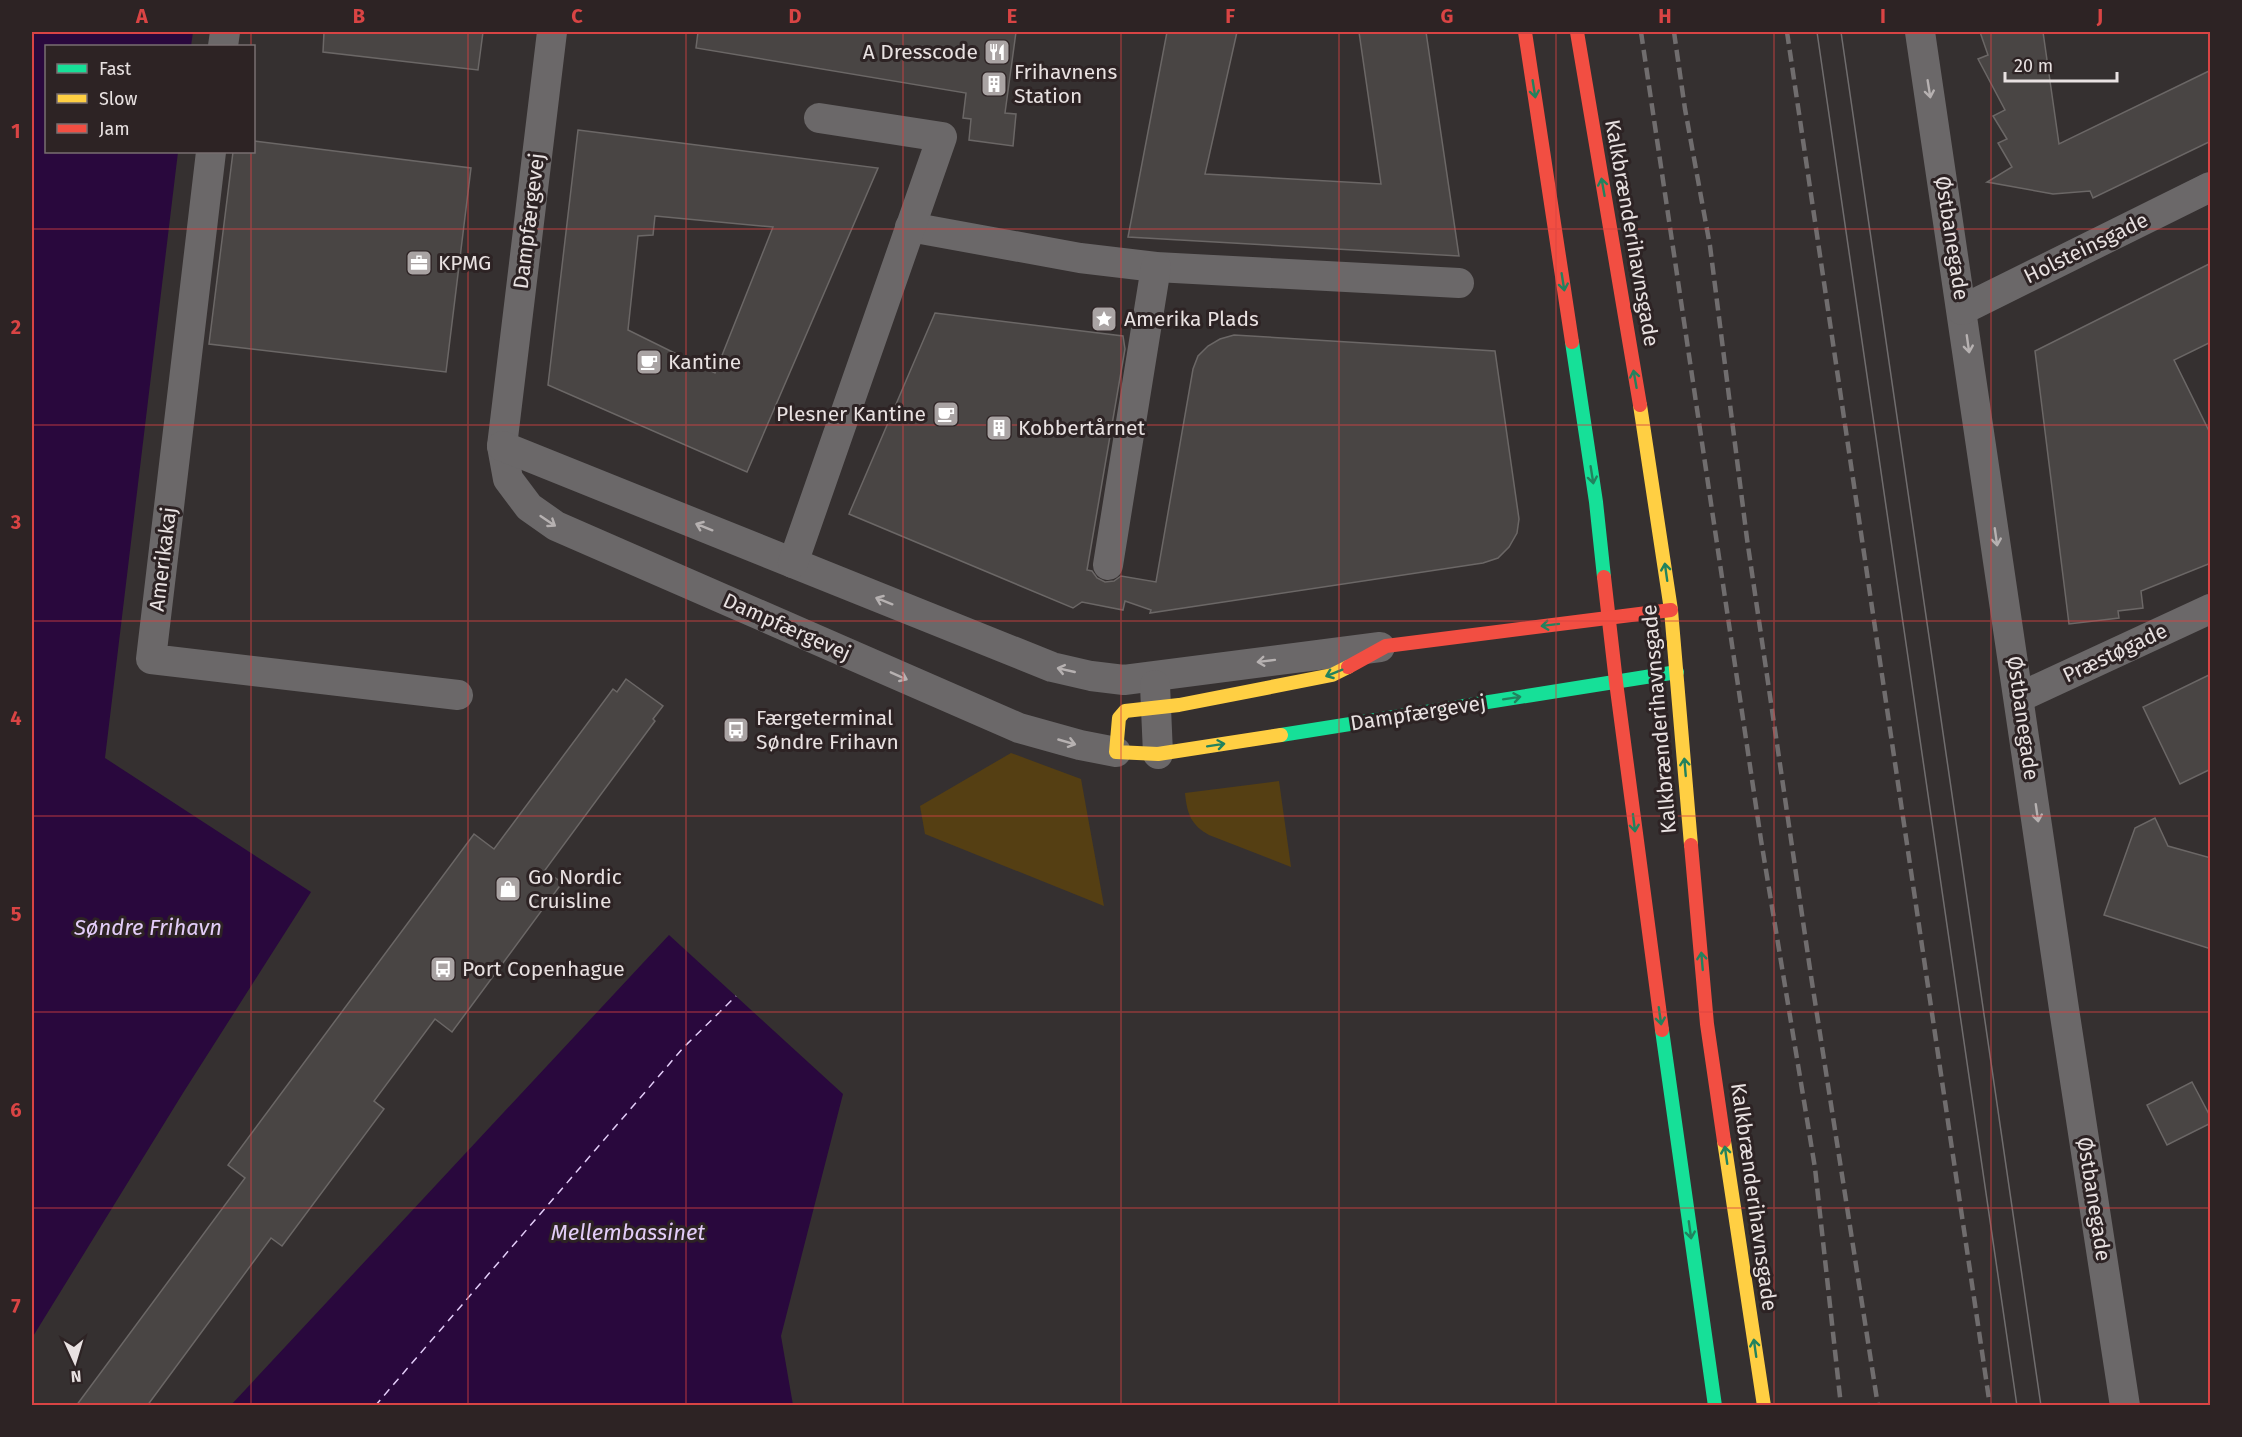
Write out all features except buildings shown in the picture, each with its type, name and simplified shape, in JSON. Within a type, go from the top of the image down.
[{"type":"main road","name":"Kalkbrænderihavnsgade","points":[[1525,32],[1596,502],[1608,618],[1647,926],[1715,1406]]},
{"type":"main road","name":"Kalkbrænderihavnsgade","points":[[1577,32],[1657,508],[1671,610],[1707,1023],[1764,1406]]},
{"type":"main road","points":[[1116,752],[1119,718],[1125,711],[1156,708],[1332,675],[1386,646],[1671,610]]},
{"type":"main road","name":"Dampfærgevej","points":[[1116,752],[1158,754],[1677,672]]},
{"type":"street","name":"Dampfærgevej","points":[[552,32],[502,447],[508,479],[528,507],[556,526],[1019,728],[1080,745],[1116,752]]},
{"type":"street","name":"Østbanegade","points":[[1920,32],[2125,1406]]},
{"type":"street","points":[[793,563],[942,136],[819,118]]},
{"type":"street","name":"Amerikakaj","points":[[211,153],[151,659],[458,695]]},
{"type":"street","name":"Holsteinsgade","points":[[1962,310],[2211,187]]},
{"type":"street","points":[[910,227],[1080,258],[1155,267],[1459,283]]},
{"type":"street","points":[[1108,565],[1155,267]]},
{"type":"street","points":[[502,447],[1052,667],[1091,676],[1124,680],[1386,646]]},
{"type":"street","name":"Præstøgade","points":[[2020,697],[2211,609]]},
{"type":"street","points":[[1154,676],[1158,754]]},
{"type":"shaded area","points":[[1011,753],[1081,779],[1104,906],[925,834],[920,806]]},
{"type":"shaded area","points":[[1279,781],[1291,867],[1209,835],[1194,823],[1187,807],[1185,793]]},
{"type":"water","name":"Søndre Frihavn","points":[[32,32],[193,32],[191,45],[45,45],[45,153],[178,153],[105,758],[311,892],[183,1093],[32,1338]]},
{"type":"water","name":"Mellembassinet","points":[[669,935],[843,1094],[781,1336],[793,1405],[231,1405]]},
{"type":"ferry route","points":[[375,1406],[683,1048],[736,996]]},
{"type":"tram line","points":[[1817,32],[2017,1406]]},
{"type":"tram line","points":[[1841,32],[2041,1406]]},
{"type":"railway","points":[[1641,32],[1761,840],[1815,1168],[1841,1406]]},
{"type":"railway","points":[[1674,32],[1685,109],[1710,246],[1747,539],[1811,976],[1878,1406]]},
{"type":"railway","points":[[1787,32],[1990,1406]]},
{"type":"traffic: fast","points":[[1572,342],[1596,502],[1604,577]]},
{"type":"traffic: fast","points":[[1281,735],[1677,672]]},
{"type":"traffic: fast","points":[[1662,1030],[1715,1406]]},
{"type":"traffic: slow","points":[[1640,405],[1671,610],[1691,845]]},
{"type":"traffic: slow","points":[[1281,735],[1158,754],[1116,752],[1119,718],[1125,711],[1179,705],[1332,675],[1348,667]]},
{"type":"traffic: slow","points":[[1724,1141],[1764,1406]]},
{"type":"traffic: jam","points":[[1525,32],[1572,342]]},
{"type":"traffic: jam","points":[[1577,32],[1640,405]]},
{"type":"traffic: jam","points":[[1604,577],[1662,1030]]},
{"type":"traffic: jam","points":[[1348,667],[1386,646],[1671,610]]},
{"type":"traffic: jam","points":[[1691,845],[1707,1024],[1724,1141]]},
{"type":"place","name":"A Dresscode","points":[[997,52]]},
{"type":"place","name":"Frihavnens Station","points":[[994,84]]},
{"type":"place","name":"KPMG","points":[[419,263]]},
{"type":"place","name":"Amerika Plads","points":[[1104,319]]},
{"type":"place","name":"Kantine","points":[[649,362]]},
{"type":"place","name":"Plesner Kantine","points":[[946,414]]},
{"type":"place","name":"Kobbertårnet","points":[[999,428]]},
{"type":"place","name":"Færgeterminal Søndre Frihavn","points":[[736,730]]},
{"type":"place","name":"Go Nordic Cruisline","points":[[508,889]]},
{"type":"place","name":"Port Copenhague","points":[[443,969]]}]
